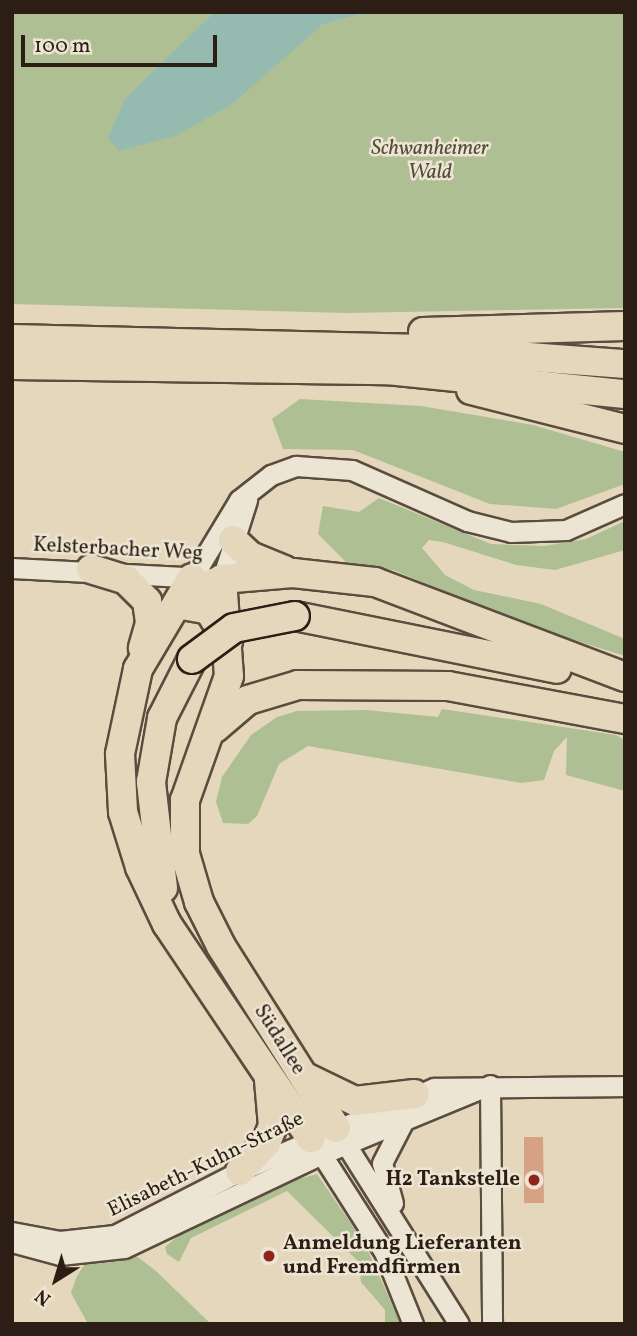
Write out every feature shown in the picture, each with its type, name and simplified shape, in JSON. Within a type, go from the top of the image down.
[{"type":"highway","points":[[218,345],[439,331],[625,326]]},
{"type":"highway","points":[[439,331],[625,341]]},
{"type":"highway","points":[[12,340],[522,353],[625,364]]},
{"type":"highway","points":[[12,365],[387,370],[625,394]]},
{"type":"highway","points":[[387,370],[625,429]]},
{"type":"highway","points":[[233,540],[258,560],[293,573]]},
{"type":"highway","points":[[91,569],[126,580],[147,601],[150,623],[120,754],[120,793],[140,867],[183,948]]},
{"type":"highway","points":[[176,611],[222,579],[293,573],[375,582],[625,677]]},
{"type":"highway","points":[[138,669],[176,611],[192,578]]},
{"type":"highway","points":[[211,733],[229,676],[230,648],[222,579]]},
{"type":"highway","points":[[176,611],[200,606],[216,616],[230,648]]},
{"type":"highway","points":[[183,948],[158,863],[151,782],[162,718],[192,659],[234,628],[295,617],[625,684]]},
{"type":"highway","points":[[211,733],[248,700],[298,685],[448,686],[625,719]]},
{"type":"highway","name":"Südallee","points":[[211,733],[193,769],[183,815],[191,881],[221,946],[301,1075],[329,1141]]},
{"type":"highway","name":"Südallee","points":[[183,948],[270,1078],[329,1141]]},
{"type":"highway","points":[[301,1075],[347,1099],[411,1106]]},
{"type":"highway","points":[[240,1171],[266,1143],[273,1126],[270,1078]]},
{"type":"street","points":[[192,578],[222,522],[250,492],[287,468],[327,464],[479,526],[528,534],[586,524],[625,504]]},
{"type":"street","points":[[222,579],[250,492]]},
{"type":"street","name":"Kelsterbacher Weg","points":[[12,568],[91,569],[222,579]]},
{"type":"street","points":[[489,1085],[492,1324]]},
{"type":"street","points":[[329,1141],[411,1106],[489,1085],[573,1090],[625,1086]]},
{"type":"street","points":[[384,1252],[407,1236],[382,1163],[389,1141],[411,1106]]},
{"type":"street","name":"Elisabeth-Kuhn-Straße","points":[[12,1232],[60,1241],[115,1235],[240,1171],[329,1141]]},
{"type":"street","name":"Elisabeth-Kuhn-Straße","points":[[12,1242],[60,1255],[111,1252],[329,1141]]},
{"type":"street","name":"Südallee","points":[[329,1141],[407,1236],[459,1324]]},
{"type":"street","name":"Südallee","points":[[329,1141],[384,1252],[413,1324]]},
{"type":"green space","name":"Schwanheimer Wald","points":[[12,12],[214,12],[165,61],[288,52],[322,25],[368,12],[625,12],[625,308],[346,313],[12,304]]},
{"type":"green space","points":[[300,399],[421,406],[533,425],[625,452],[625,484],[556,509],[490,504],[353,450],[283,449],[272,419]]},
{"type":"green space","points":[[379,498],[491,544],[544,546],[586,539],[625,521],[625,550],[555,570],[516,565],[443,542],[429,540],[422,548],[445,575],[474,590],[541,604],[625,639],[625,656],[526,625],[393,570],[347,563],[318,534],[323,506],[359,512]]},
{"type":"green space","points":[[442,709],[616,735],[625,740],[625,791],[566,775],[567,737],[554,751],[544,780],[521,783],[308,746],[279,764],[257,816],[248,824],[223,823],[216,802],[222,777],[251,735],[277,717],[297,711],[366,710],[438,717]]},
{"type":"green space","points":[[317,1174],[365,1244],[401,1324],[385,1324],[385,1310],[361,1282],[359,1262],[287,1191],[191,1238],[179,1262],[167,1254],[165,1247],[190,1226],[283,1183]]},
{"type":"green space","points":[[135,1255],[156,1271],[211,1324],[88,1324],[71,1293],[85,1264]]},
{"type":"water","points":[[214,12],[368,12],[322,25],[231,105],[175,136],[119,151],[108,138],[125,99]]},
{"type":"building","name":"H2 Tankstelle","points":[[524,1137],[543,1137],[544,1203],[524,1203]]},
{"type":"place","name":"H2 Tankstelle","points":[[534,1180]]},
{"type":"place","name":"Anmeldung Lieferanten und Fremdfirmen","points":[[269,1256]]}]
